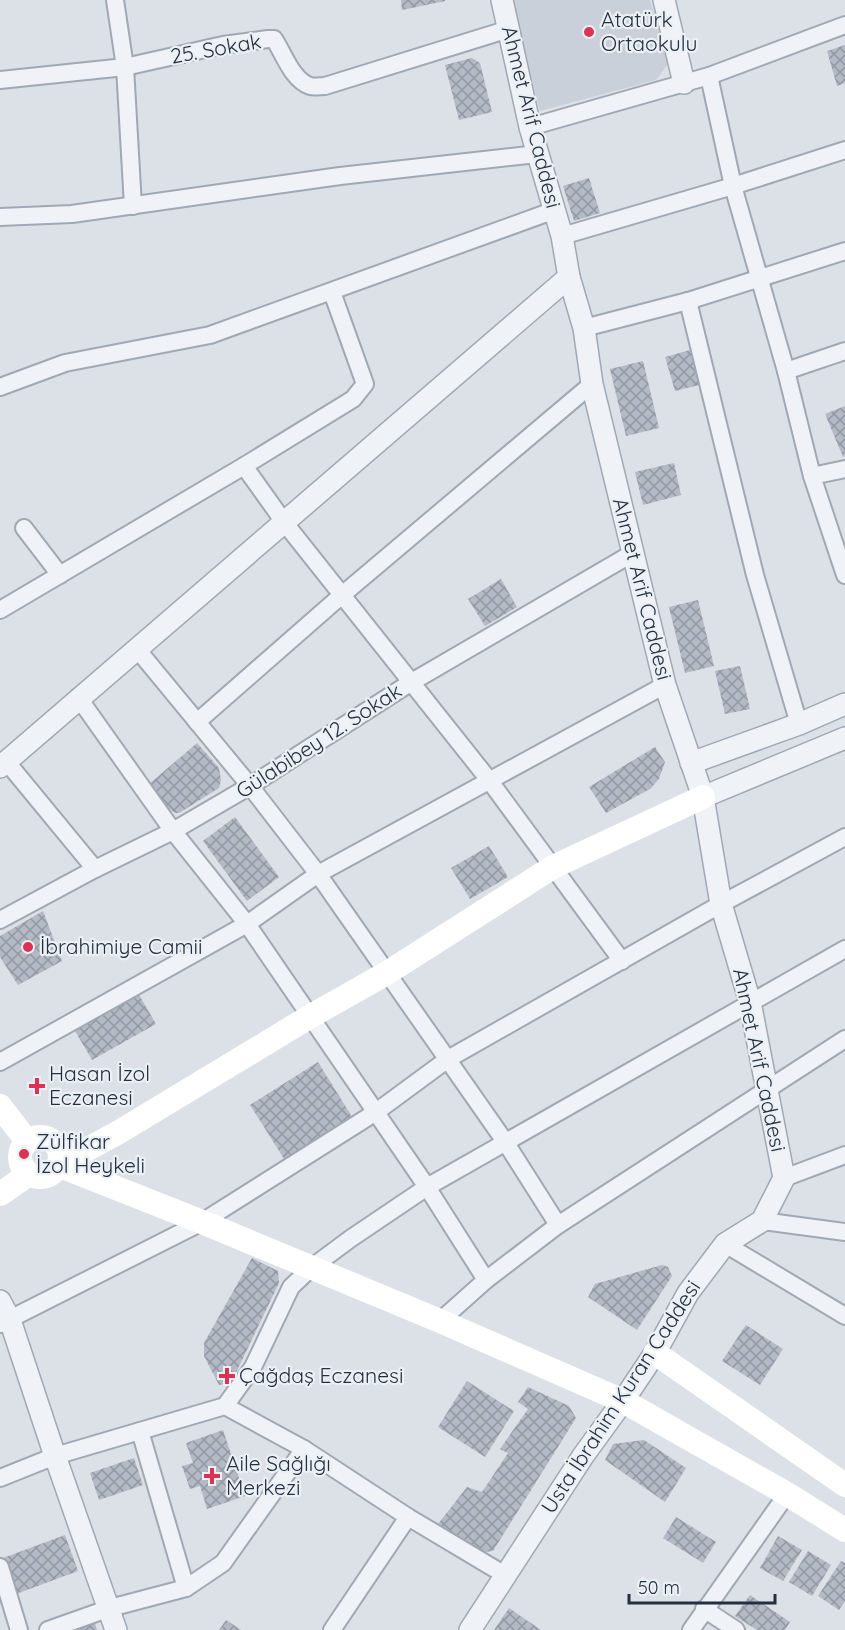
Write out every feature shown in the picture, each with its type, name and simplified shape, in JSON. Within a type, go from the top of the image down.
[{"type":"main road","points":[[59,1162],[119,1132],[387,973],[553,867],[703,796]]},
{"type":"main road","points":[[0,1106],[27,1142]]},
{"type":"main road","points":[[35,1138],[45,1138],[53,1142],[59,1150],[59,1162],[53,1173],[37,1178],[23,1169],[20,1155],[22,1147],[35,1138]]},
{"type":"main road","points":[[59,1162],[623,1401],[787,1494],[845,1530]]},
{"type":"main road","points":[[0,1194],[29,1174]]},
{"type":"main road","points":[[655,1353],[845,1485]]},
{"type":"street","points":[[115,0],[125,67],[133,206]]},
{"type":"street","name":"Ahmet Arif Caddesi","points":[[502,0],[530,127],[562,236],[569,277],[584,328],[592,384],[664,685],[703,796],[721,904],[750,1002],[784,1178]]},
{"type":"street","points":[[664,0],[684,83]]},
{"type":"street","points":[[530,127],[709,76],[845,25]]},
{"type":"street","name":"25. Sokak","points":[[0,80],[125,67],[223,45],[274,39],[294,72],[312,87],[325,86],[509,29]]},
{"type":"street","points":[[709,76],[733,186],[786,371],[812,476],[844,569]]},
{"type":"street","points":[[562,236],[733,186],[845,150]]},
{"type":"street","points":[[0,217],[72,214],[340,176],[537,154]]},
{"type":"street","points":[[0,387],[64,363],[210,335],[555,210]]},
{"type":"street","points":[[584,328],[688,301],[845,251]]},
{"type":"street","points":[[95,869],[3,764],[78,697],[137,649],[569,277]]},
{"type":"street","points":[[0,610],[353,399],[364,384],[332,292]]},
{"type":"street","points":[[688,301],[755,574],[799,724]]},
{"type":"street","points":[[786,371],[845,351]]},
{"type":"street","points":[[197,722],[342,595],[592,384]]},
{"type":"street","points":[[244,466],[284,522],[489,780],[622,961]]},
{"type":"street","points":[[812,476],[845,469]]},
{"type":"street","points":[[24,528],[60,575]]},
{"type":"street","name":"Gülabibey 12. Sokak","points":[[0,920],[95,869],[173,831],[250,786],[410,683],[633,553]]},
{"type":"street","points":[[137,649],[250,786],[318,874],[506,1143],[558,1225]]},
{"type":"street","points":[[0,1062],[247,924],[318,874],[664,685]]},
{"type":"street","points":[[78,697],[173,831],[247,924],[428,1187],[486,1280]]},
{"type":"street","points":[[691,763],[799,724],[845,704]]},
{"type":"street","points":[[703,796],[845,738]]},
{"type":"street","points":[[5,1322],[202,1222],[376,1112],[448,1059],[721,904],[845,837]]},
{"type":"street","points":[[0,1478],[55,1456],[225,1406],[253,1367],[291,1287],[311,1268],[350,1239],[428,1187],[845,949]]},
{"type":"street","points":[[440,1322],[486,1280],[558,1225],[845,1039]]},
{"type":"street","points":[[845,1155],[784,1178],[762,1221],[845,1232]]},
{"type":"street","name":"Usta İbrahim Kuran Caddesi","points":[[471,1630],[583,1456],[655,1353],[688,1293],[725,1244],[762,1221]]},
{"type":"street","points":[[725,1244],[845,1316]]},
{"type":"street","points":[[0,1301],[5,1322],[110,1608],[116,1630]]},
{"type":"street","points":[[225,1406],[304,1449],[408,1517],[505,1575]]},
{"type":"street","points":[[140,1431],[186,1588]]},
{"type":"street","points":[[48,1630],[110,1608],[186,1588],[223,1563],[304,1449]]},
{"type":"street","points":[[691,1630],[787,1494]]},
{"type":"street","points":[[332,1630],[408,1517]]},
{"type":"street","points":[[0,1567],[19,1630]]},
{"type":"street","points":[[704,1609],[736,1630]]},
{"type":"shaded area","name":"Atatürk Ortaokulu","points":[[511,0],[650,0],[668,64],[656,80],[540,111]]},
{"type":"building","points":[[401,0],[445,0],[445,1],[402,10]]},
{"type":"building","points":[[845,45],[845,83],[837,86],[827,51]]},
{"type":"building","points":[[472,58],[480,63],[492,112],[459,120],[445,65]]},
{"type":"building","points":[[589,178],[600,213],[574,221],[563,186]]},
{"type":"building","points":[[690,350],[699,385],[675,391],[665,357]]},
{"type":"building","points":[[643,361],[659,428],[626,436],[610,369]]},
{"type":"building","points":[[845,406],[845,456],[843,457],[825,414]]},
{"type":"building","points":[[674,463],[681,495],[643,505],[635,472]]},
{"type":"building","points":[[501,579],[517,607],[485,626],[468,599]]},
{"type":"building","points":[[698,600],[714,666],[685,673],[669,607]]},
{"type":"building","points":[[740,666],[750,709],[725,714],[715,671]]},
{"type":"building","points":[[197,743],[219,768],[221,780],[219,788],[179,813],[175,813],[148,785]]},
{"type":"building","points":[[655,747],[665,762],[659,779],[650,789],[606,813],[589,787]]},
{"type":"building","points":[[235,817],[279,877],[247,901],[203,841]]},
{"type":"building","points":[[489,846],[508,877],[470,899],[451,868]]},
{"type":"building","name":"İbrahimiye Camii","points":[[43,911],[62,961],[18,985],[0,957],[0,936]]},
{"type":"building","points":[[138,993],[156,1024],[92,1060],[74,1029]]},
{"type":"building","points":[[318,1062],[354,1120],[286,1162],[250,1105]]},
{"type":"building","points":[[252,1258],[278,1271],[279,1283],[231,1383],[219,1385],[204,1356],[204,1343]]},
{"type":"building","points":[[662,1265],[668,1267],[672,1276],[637,1330],[588,1297],[595,1284]]},
{"type":"building","points":[[746,1325],[783,1349],[760,1385],[722,1361]]},
{"type":"building","points":[[467,1381],[514,1411],[485,1457],[438,1427]]},
{"type":"building","points":[[528,1387],[569,1406],[576,1418],[493,1551],[485,1552],[438,1524],[467,1487],[482,1492],[508,1453],[500,1449],[528,1409],[518,1402]]},
{"type":"building","name":"Aile Sağlığı Merkezi","points":[[223,1430],[245,1496],[207,1509],[200,1486],[190,1489],[182,1466],[193,1463],[186,1443]]},
{"type":"building","points":[[644,1440],[686,1468],[665,1502],[605,1460],[613,1444]]},
{"type":"building","points":[[134,1458],[143,1485],[99,1500],[90,1473]]},
{"type":"building","points":[[676,1517],[716,1542],[703,1563],[663,1538]]},
{"type":"building","points":[[65,1535],[78,1571],[16,1594],[3,1558]]},
{"type":"building","points":[[778,1536],[802,1550],[783,1581],[760,1568]]},
{"type":"building","points":[[808,1551],[831,1565],[812,1596],[789,1582]]},
{"type":"building","points":[[841,1561],[845,1563],[845,1601],[839,1610],[818,1596]]},
{"type":"building","points":[[750,1595],[790,1622],[785,1630],[757,1630],[735,1616]]},
{"type":"building","points":[[509,1608],[541,1630],[494,1630]]},
{"type":"building","points":[[226,1620],[241,1630],[219,1630]]},
{"type":"building","points":[[95,1623],[97,1630],[76,1630]]},
{"type":"place","name":"Atatürk Ortaokulu","points":[[589,32]]},
{"type":"place","name":"İbrahimiye Camii","points":[[28,947]]},
{"type":"place","name":"Hasan İzol Eczanesi","points":[[37,1086]]},
{"type":"place","name":"Zülfikar İzol Heykeli","points":[[24,1154]]},
{"type":"place","name":"Çağdaş Eczanesi","points":[[227,1376]]},
{"type":"place","name":"Aile Sağlığı Merkezi","points":[[212,1476]]}]
